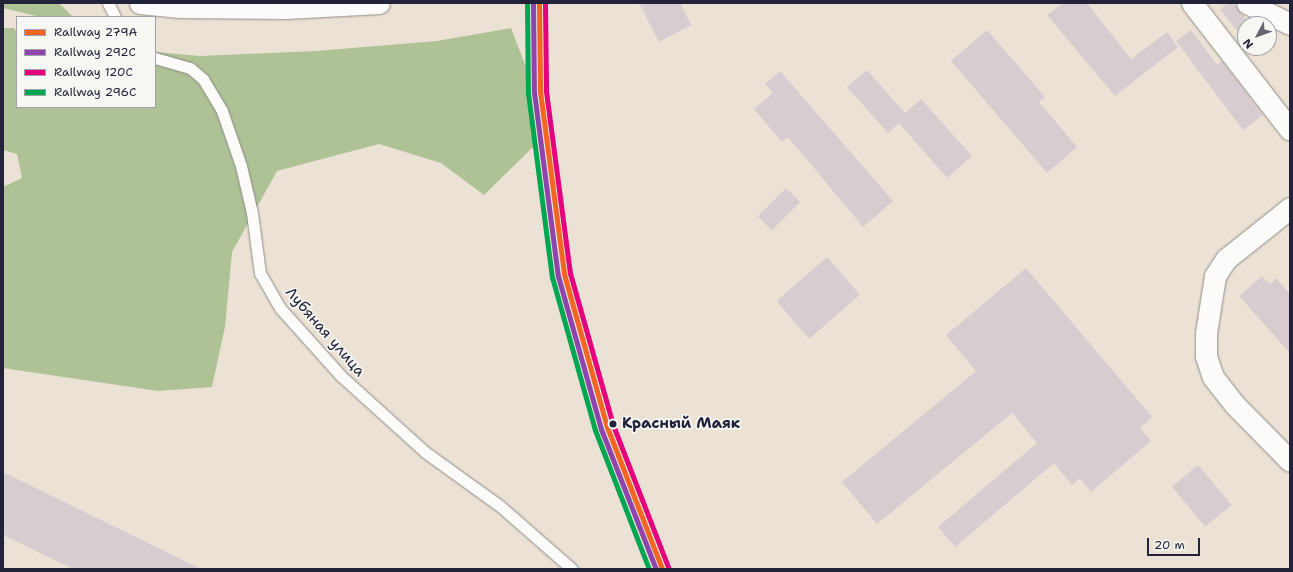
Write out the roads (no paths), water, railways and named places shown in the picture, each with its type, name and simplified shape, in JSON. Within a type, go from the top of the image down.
[{"type":"street","points":[[140,3],[180,7],[287,8],[379,3]]},
{"type":"street","points":[[1192,3],[1290,130]]},
{"type":"street","points":[[1247,3],[1290,24]]},
{"type":"street","points":[[1290,208],[1226,259],[1215,276],[1206,348],[1213,377],[1235,405],[1290,461]]},
{"type":"lane","points":[[108,3],[114,16]]},
{"type":"lane","name":"Лубяная улица","points":[[156,58],[190,68],[203,79],[222,111],[240,166],[252,213],[260,274],[280,308],[346,381],[425,452],[500,506],[572,569]]},
{"type":"rail line","name":"296С","points":[[527,3],[528,93],[552,277],[595,430],[649,569]]},
{"type":"rail line","name":"292С","points":[[533,3],[534,92],[558,276],[601,429],[656,569]]},
{"type":"rail line","name":"279А","points":[[539,3],[540,91],[564,274],[607,427],[662,569]]},
{"type":"rail line","name":"120С","points":[[545,3],[546,91],[570,273],[613,425],[668,567]]},
{"type":"place","name":"Красный Маяк","points":[[613,424]]}]
